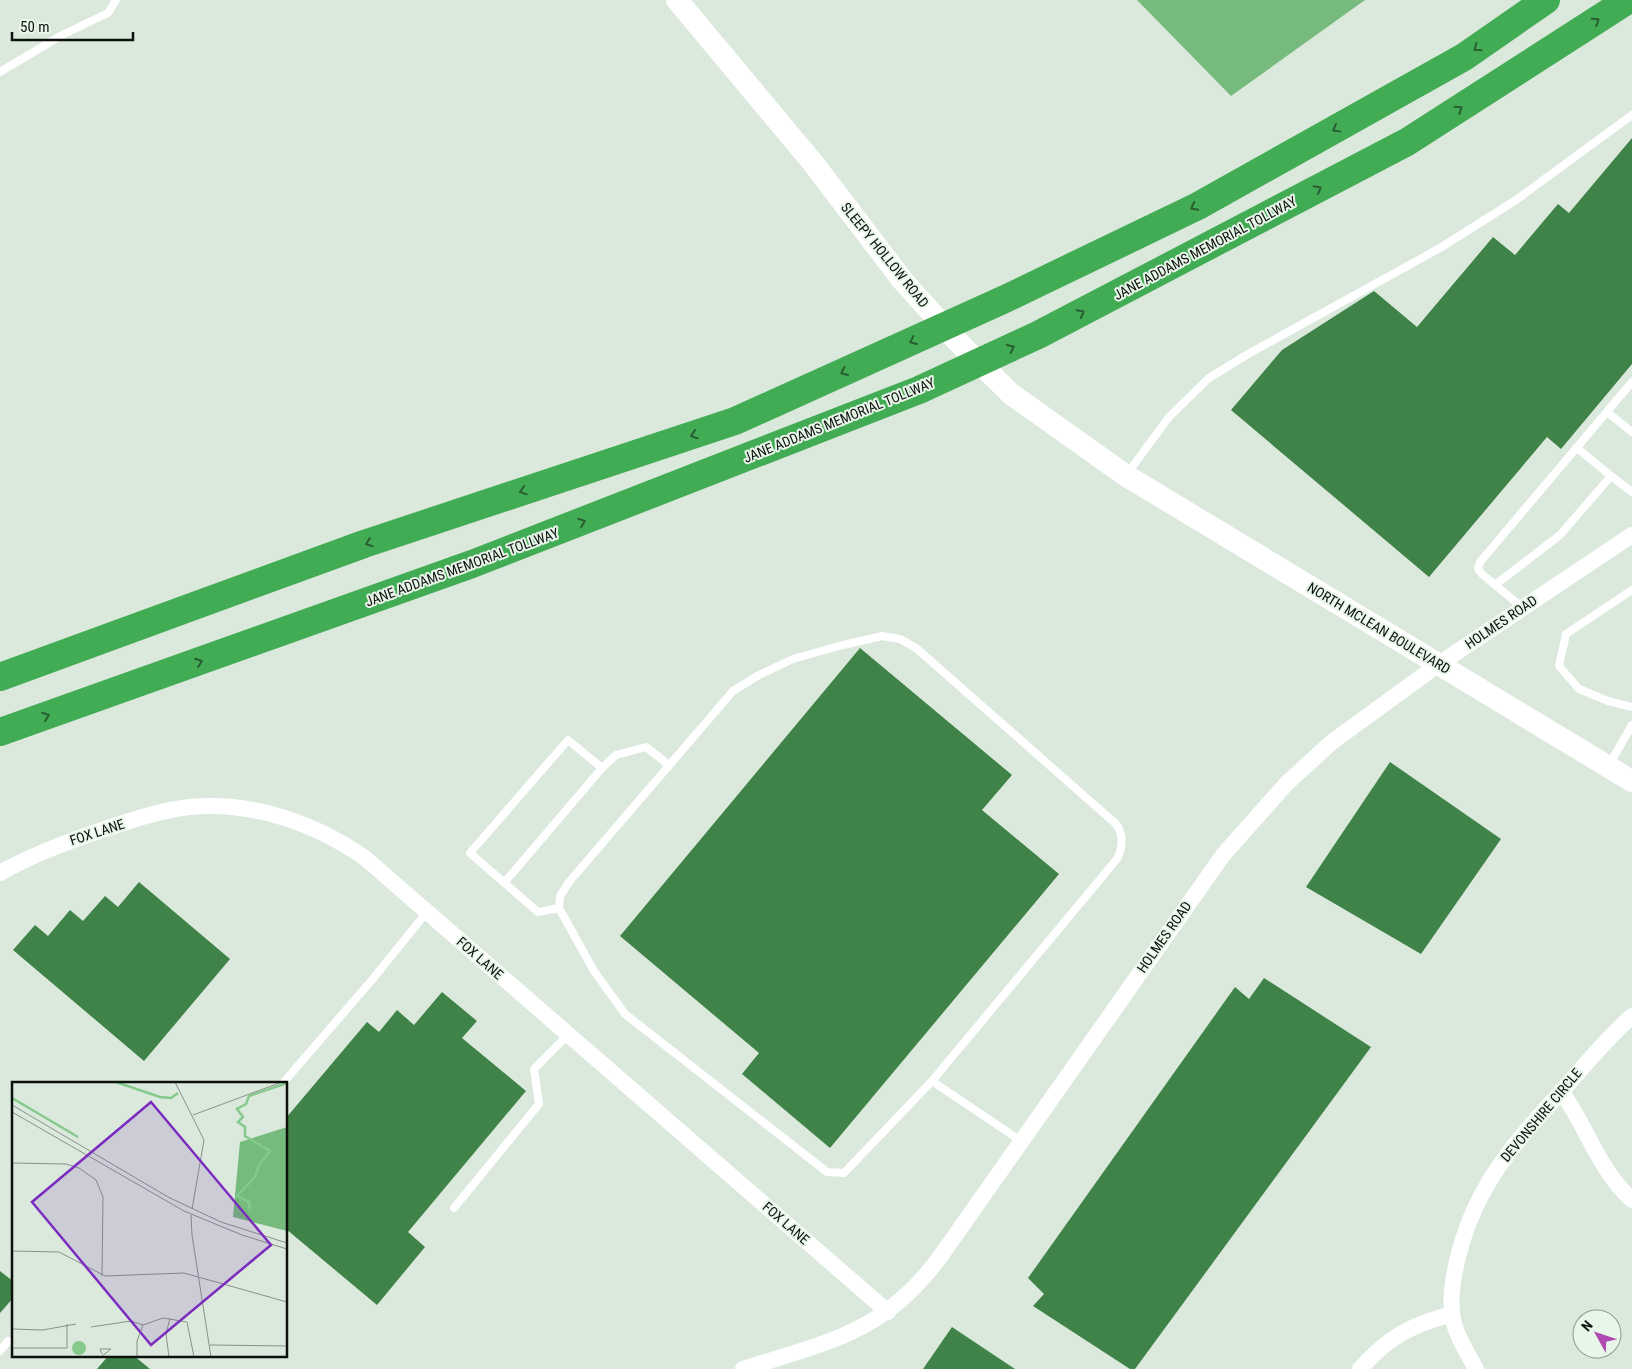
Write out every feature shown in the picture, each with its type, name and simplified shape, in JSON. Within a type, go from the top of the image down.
[{"type":"highway","points":[[1513,23],[1540,0]]},
{"type":"highway","points":[[0,677],[364,544],[734,421],[1005,299],[1198,206],[1464,57],[1546,0]]},
{"type":"highway","name":"JANE ADDAMS MEMORIAL TOLLWAY","points":[[0,732],[472,564],[919,390],[1038,335],[1407,142],[1628,0]]},
{"type":"street","name":"SLEEPY HOLLOW ROAD","points":[[677,0],[813,163],[903,281],[958,342],[1011,394],[1125,476]]},
{"type":"street","name":"NORTH MCLEAN BOULEVARD","points":[[1125,476],[1632,781]]},
{"type":"street","name":"HOLMES ROAD","points":[[744,1369],[832,1340],[865,1326],[888,1312],[924,1279],[1222,855],[1287,783],[1332,742],[1439,664],[1632,535]]},
{"type":"street","name":"FOX LANE","points":[[0,873],[38,853],[139,819],[190,807],[272,813],[305,824],[348,846],[427,912],[888,1312]]},
{"type":"street","name":"DEVONSHIRE CIRCLE","points":[[1476,1369],[1461,1342],[1452,1314],[1452,1290],[1457,1260],[1466,1226],[1477,1200],[1507,1152],[1600,1047],[1632,1016]]},
{"type":"street","points":[[1562,1091],[1575,1110],[1604,1169],[1632,1200]]},
{"type":"street","points":[[1360,1369],[1378,1349],[1398,1333],[1426,1321],[1452,1314]]},
{"type":"lane","points":[[0,72],[62,35],[108,13],[116,0]]},
{"type":"lane","points":[[1125,476],[1169,416],[1209,378],[1248,354],[1440,248],[1516,200],[1632,115]]},
{"type":"lane","points":[[1523,608],[1482,574],[1478,569],[1480,562],[1632,382]]},
{"type":"lane","points":[[1607,412],[1632,432]]},
{"type":"lane","points":[[1577,448],[1632,492]]},
{"type":"lane","points":[[1495,585],[1560,535],[1611,476]]},
{"type":"lane","points":[[1632,590],[1566,634],[1559,666],[1579,688],[1608,701],[1632,706]]},
{"type":"lane","points":[[882,636],[900,638],[916,648],[1115,823],[1119,828],[1122,840],[1118,859],[932,1081],[844,1173],[827,1172],[625,1014],[594,972],[559,908],[560,896],[569,882],[733,691],[759,675],[793,660],[839,646],[882,636]]},
{"type":"lane","points":[[1608,767],[1632,725]]},
{"type":"lane","points":[[559,908],[538,912],[470,853],[568,740],[602,768]]},
{"type":"lane","points":[[504,883],[602,768],[616,756],[646,747],[669,765]]},
{"type":"lane","points":[[284,1082],[371,981],[427,912]]},
{"type":"lane","points":[[454,1208],[539,1104],[534,1069],[568,1034]]},
{"type":"lane","points":[[932,1081],[1021,1142]]},
{"type":"lane","points":[[0,1350],[8,1341]]},
{"type":"green space","points":[[1137,0],[1365,0],[1231,96]]},
{"type":"building","points":[[1632,138],[1632,364],[1561,449],[1547,437],[1429,577],[1231,410],[1282,350],[1374,291],[1417,327],[1493,237],[1515,255],[1558,204],[1569,213]]},
{"type":"building","points":[[860,648],[1012,775],[982,810],[1059,874],[830,1148],[742,1074],[759,1053],[620,936]]},
{"type":"building","points":[[1390,762],[1501,839],[1421,954],[1306,887]]},
{"type":"building","points":[[139,882],[230,959],[144,1061],[13,950],[35,925],[48,936],[70,910],[83,921],[105,896],[118,907]]},
{"type":"building","points":[[1264,978],[1371,1047],[1135,1369],[1130,1369],[1033,1306],[1044,1294],[1028,1278],[1235,987],[1249,999]]},
{"type":"building","points":[[442,992],[477,1021],[462,1038],[526,1091],[408,1232],[425,1247],[377,1305],[288,1231],[288,1116],[367,1022],[379,1032],[397,1010],[414,1025]]},
{"type":"building","points":[[0,1271],[12,1280],[12,1299],[0,1313]]},
{"type":"building","points":[[952,1327],[1015,1369],[923,1369]]},
{"type":"building","points":[[108,1356],[134,1356],[150,1369],[97,1369]]}]
